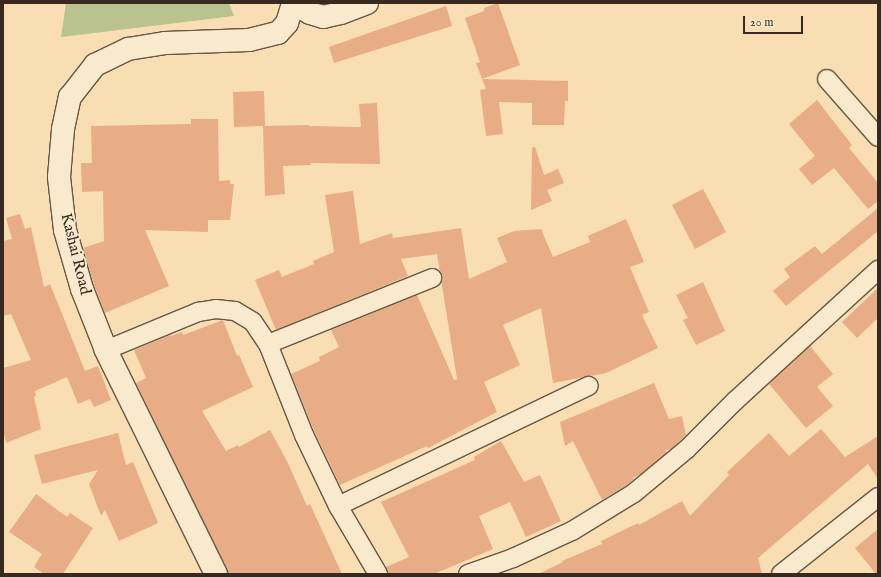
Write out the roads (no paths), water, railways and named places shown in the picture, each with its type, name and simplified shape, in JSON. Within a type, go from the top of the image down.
[{"type":"street","points":[[293,3],[310,13],[323,17],[341,13],[367,3]]},
{"type":"street","name":"Kashai Road","points":[[216,574],[106,350],[82,289],[65,230],[59,178],[63,129],[70,98],[95,65],[128,49],[165,43],[249,40],[278,33],[287,23],[293,3]]},
{"type":"street","points":[[827,79],[878,137]]},
{"type":"street","points":[[468,574],[513,558],[572,531],[634,492],[687,449],[736,400],[878,270]]},
{"type":"street","points":[[268,344],[432,278]]},
{"type":"street","points":[[106,350],[198,312],[216,309],[234,311],[253,322],[268,344],[304,435],[338,506],[378,574]]},
{"type":"street","points":[[338,506],[589,386]]},
{"type":"street","points":[[781,574],[878,497]]}]
